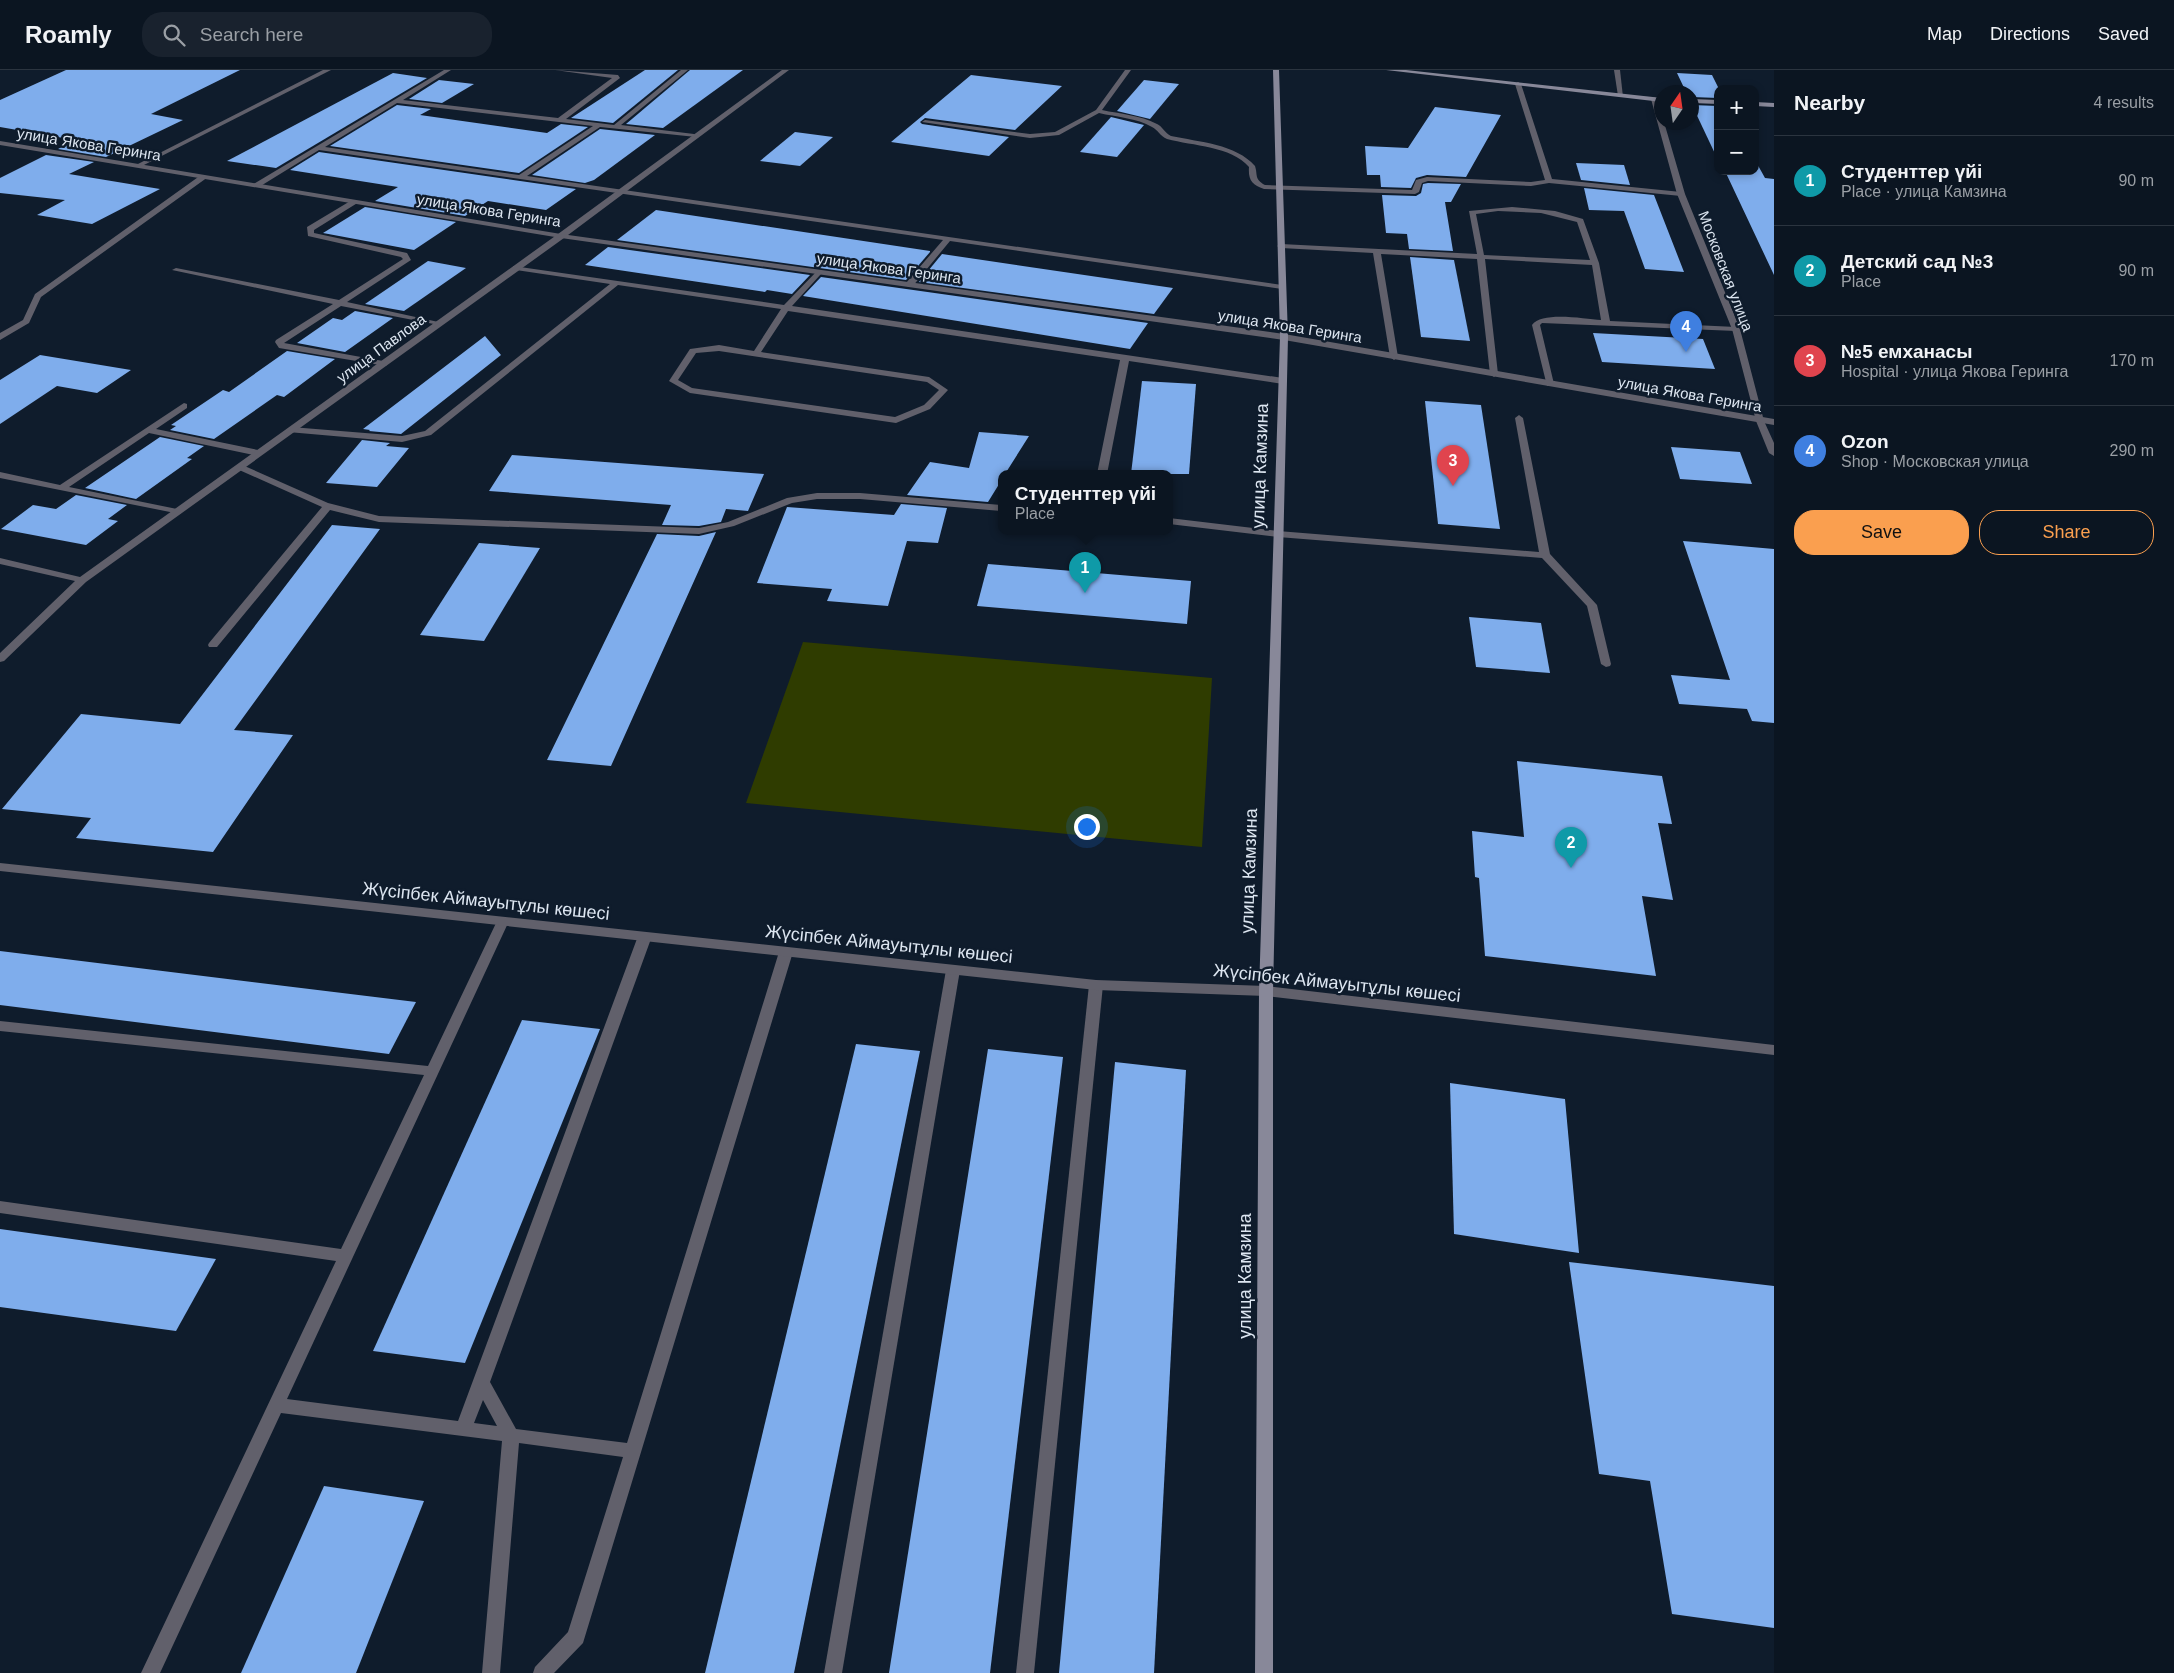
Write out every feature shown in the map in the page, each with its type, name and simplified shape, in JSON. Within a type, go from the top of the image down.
[{"type":"main road","name":"улица Камзина","points":[[1264,1673],[1266,991],[1284,337],[1276,70]]},
{"type":"main road","points":[[1389,70],[1654,99]]},
{"type":"main road","points":[[1699,101],[1714,102]]},
{"type":"main road","points":[[1759,104],[1774,105]]},
{"type":"street","points":[[138,166],[328,70]]},
{"type":"street","points":[[256,185],[448,70]]},
{"type":"street","points":[[558,70],[618,77],[560,120]]},
{"type":"street","points":[[616,127],[685,70]]},
{"type":"street","name":"улица Павлова","points":[[0,659],[82,580],[561,236],[694,136],[786,70]]},
{"type":"street","points":[[925,122],[1030,136],[1057,134],[1098,111],[1128,70]]},
{"type":"street","points":[[1617,70],[1621,96]]},
{"type":"street","points":[[1518,84],[1549,181]]},
{"type":"street","points":[[396,101],[694,136]]},
{"type":"street","points":[[1098,111],[1142,120],[1157,126],[1162,134],[1179,142],[1233,152],[1251,162],[1253,166],[1252,177],[1256,183],[1280,189],[1416,192],[1419,182],[1427,179],[1530,184],[1549,181],[1681,194]]},
{"type":"street","points":[[519,178],[599,125]]},
{"type":"street","name":"Московская улица","points":[[1666,130],[1681,194],[1736,329],[1760,421],[1774,453]]},
{"type":"street","name":"улица Якова Геринга","points":[[0,143],[561,236],[1284,337],[1774,422]]},
{"type":"street","points":[[318,148],[618,193],[1282,287]]},
{"type":"street","points":[[0,337],[26,321],[38,296],[204,177]]},
{"type":"street","points":[[355,202],[310,229],[311,234],[404,255],[407,260],[279,342],[282,346],[383,364]]},
{"type":"street","points":[[1494,374],[1480,257],[1472,213],[1487,209],[1544,211],[1565,215],[1580,221],[1595,263],[1606,322]]},
{"type":"street","points":[[909,284],[948,239]]},
{"type":"street","points":[[1281,246],[1595,263]]},
{"type":"street","points":[[1377,252],[1394,356]]},
{"type":"street","points":[[516,268],[1282,381]]},
{"type":"street","points":[[176,270],[439,323]]},
{"type":"street","points":[[756,354],[786,308],[818,272]]},
{"type":"street","points":[[291,430],[402,439],[428,433],[616,283]]},
{"type":"street","points":[[1550,384],[1536,325],[1546,319],[1736,329]]},
{"type":"street","points":[[719,348],[756,354],[929,380],[944,390],[927,407],[896,420],[690,390],[673,381],[693,351],[719,348]]},
{"type":"street","points":[[1103,470],[1125,358]]},
{"type":"street","points":[[62,488],[184,406]]},
{"type":"street","points":[[1519,418],[1545,554],[1592,605],[1606,664]]},
{"type":"street","points":[[147,430],[258,453]]},
{"type":"street","points":[[240,466],[327,507],[349,514],[379,519],[699,531],[731,524],[790,500],[817,496],[860,496],[998,508]]},
{"type":"street","points":[[0,475],[177,512]]},
{"type":"street","points":[[213,645],[327,507]]},
{"type":"street","points":[[1173,521],[1278,534],[1545,554]]},
{"type":"street","points":[[0,561],[82,580]]},
{"type":"street","name":"Жүсіпбек Аймауытұлы көшесі","points":[[0,867],[1096,985],[1266,991],[1774,1050]]},
{"type":"street","points":[[150,1673],[503,921]]},
{"type":"street","points":[[464,1429],[645,936]]},
{"type":"street","points":[[542,1673],[576,1637],[786,952]]},
{"type":"street","points":[[833,1673],[953,970]]},
{"type":"street","points":[[1026,1673],[1096,985]]},
{"type":"street","points":[[0,1026],[433,1071]]},
{"type":"street","points":[[0,1206],[346,1256]]},
{"type":"street","points":[[481,1382],[511,1435],[491,1673]]},
{"type":"street","points":[[276,1405],[633,1451]]},
{"type":"green space","points":[[803,642],[1212,678],[1202,847],[746,803]]},
{"type":"building","points":[[66,70],[240,70],[151,114],[183,120],[106,157],[58,149],[75,140],[0,127],[0,100]]},
{"type":"building","points":[[645,70],[678,70],[613,123],[571,118]]},
{"type":"building","points":[[690,70],[743,70],[663,128],[626,124]]},
{"type":"building","points":[[393,73],[427,78],[276,168],[227,161]]},
{"type":"building","points":[[1677,73],[1712,75],[1717,85],[1714,85],[1714,98],[1699,97],[1699,85],[1683,85]]},
{"type":"building","points":[[971,75],[1062,86],[1015,130],[925,118],[920,122],[922,124],[1009,137],[989,156],[891,142]]},
{"type":"building","points":[[439,80],[474,84],[442,103],[409,99]]},
{"type":"building","points":[[1144,80],[1179,84],[1150,119],[1117,111]]},
{"type":"building","points":[[397,105],[431,109],[420,115],[547,133],[561,124],[588,127],[519,173],[330,146]]},
{"type":"building","points":[[1699,105],[1714,106],[1714,152],[1699,120]]},
{"type":"building","points":[[1435,107],[1501,115],[1466,177],[1427,175],[1416,178],[1411,188],[1381,187],[1380,175],[1367,175],[1365,146],[1408,148]]},
{"type":"building","points":[[1111,117],[1144,125],[1117,157],[1080,152]]},
{"type":"building","points":[[600,129],[655,135],[594,180],[585,183],[532,175]]},
{"type":"building","points":[[795,132],[833,137],[800,166],[760,161]]},
{"type":"building","points":[[319,152],[576,189],[546,210],[488,201],[465,216],[375,201],[398,187],[290,170]]},
{"type":"building","points":[[46,155],[94,162],[69,174],[160,189],[92,224],[37,215],[65,200],[0,193],[0,178]]},
{"type":"building","points":[[1576,163],[1624,165],[1630,185],[1581,180]]},
{"type":"building","points":[[1759,167],[1765,178],[1774,179],[1774,275],[1727,175],[1759,175]]},
{"type":"building","points":[[1423,184],[1461,184],[1451,202],[1445,202],[1453,251],[1409,249],[1407,234],[1386,233],[1382,195],[1416,196],[1421,193]]},
{"type":"building","points":[[1584,188],[1654,195],[1684,272],[1645,269],[1624,211],[1589,210]]},
{"type":"building","points":[[365,207],[456,222],[414,250],[323,233]]},
{"type":"building","points":[[656,210],[930,252],[906,280],[617,240]]},
{"type":"building","points":[[608,247],[810,275],[792,294],[767,290],[765,292],[585,265]]},
{"type":"building","points":[[942,254],[1173,288],[1154,314],[919,282]]},
{"type":"building","points":[[1410,257],[1454,260],[1470,341],[1421,337]]},
{"type":"building","points":[[428,261],[466,268],[404,311],[365,304]]},
{"type":"building","points":[[821,277],[1148,323],[1130,349],[803,296]]},
{"type":"building","points":[[355,311],[393,318],[345,352],[297,343],[333,318],[342,320]]},
{"type":"building","points":[[1593,333],[1703,339],[1715,369],[1602,362]]},
{"type":"building","points":[[485,336],[501,355],[401,434],[363,429]]},
{"type":"building","points":[[287,351],[335,359],[284,397],[277,395],[214,439],[170,430],[176,426],[171,425],[223,390],[229,392]]},
{"type":"building","points":[[40,355],[131,370],[97,393],[57,386],[0,424],[0,380]]},
{"type":"building","points":[[1142,381],[1196,384],[1189,474],[1173,474],[1173,470],[1131,470]]},
{"type":"building","points":[[1425,401],[1481,405],[1500,529],[1438,524]]},
{"type":"building","points":[[979,432],[1029,436],[1008,470],[998,470],[998,486],[988,502],[907,495],[930,462],[969,468]]},
{"type":"building","points":[[160,437],[204,446],[187,458],[192,459],[136,499],[85,488]]},
{"type":"building","points":[[362,440],[390,443],[386,446],[409,448],[377,487],[326,483]]},
{"type":"building","points":[[1671,447],[1740,452],[1752,484],[1680,479]]},
{"type":"building","points":[[512,455],[764,474],[748,511],[726,509],[721,522],[699,526],[662,525],[671,505],[489,491]]},
{"type":"building","points":[[76,495],[127,505],[108,519],[118,521],[86,545],[1,529],[33,505],[56,509]]},
{"type":"building","points":[[901,504],[947,508],[938,543],[907,541],[888,606],[827,601],[832,589],[757,583],[787,507],[894,515]]},
{"type":"building","points":[[332,525],[380,529],[234,730],[293,735],[213,852],[76,838],[91,818],[2,809],[81,714],[180,724]]},
{"type":"building","points":[[716,532],[611,766],[547,760],[657,534],[699,536]]},
{"type":"building","points":[[1683,541],[1774,549],[1774,723],[1752,721],[1747,709],[1679,704],[1671,675],[1730,680]]},
{"type":"building","points":[[479,543],[540,548],[484,641],[420,635]]},
{"type":"building","points":[[988,564],[1191,581],[1187,624],[977,606]]},
{"type":"building","points":[[1469,617],[1541,623],[1550,673],[1476,667]]},
{"type":"building","points":[[1517,761],[1662,776],[1672,824],[1658,823],[1673,900],[1642,896],[1656,976],[1485,956],[1479,878],[1475,877],[1472,831],[1524,837]]},
{"type":"building","points":[[0,951],[416,1002],[389,1054],[0,1005]]},
{"type":"building","points":[[522,1020],[600,1029],[465,1363],[373,1351]]},
{"type":"building","points":[[856,1044],[920,1051],[794,1673],[705,1673]]},
{"type":"building","points":[[988,1049],[1063,1057],[990,1673],[889,1673]]},
{"type":"building","points":[[1115,1062],[1186,1070],[1154,1673],[1059,1673]]},
{"type":"building","points":[[1450,1083],[1565,1099],[1579,1253],[1454,1234]]},
{"type":"building","points":[[0,1229],[216,1259],[176,1331],[0,1307]]},
{"type":"building","points":[[1569,1262],[1774,1286],[1774,1628],[1672,1614],[1650,1481],[1599,1474]]},
{"type":"building","points":[[324,1486],[424,1501],[356,1673],[241,1673]]},
{"type":"place","name":"Ozon","points":[[1686,352]]},
{"type":"place","name":"№5 емханасы","points":[[1453,486]]},
{"type":"place","name":"Студенттер үйі","points":[[1085,593]]},
{"type":"place","name":"Детский сад №3","points":[[1571,868]]}]
